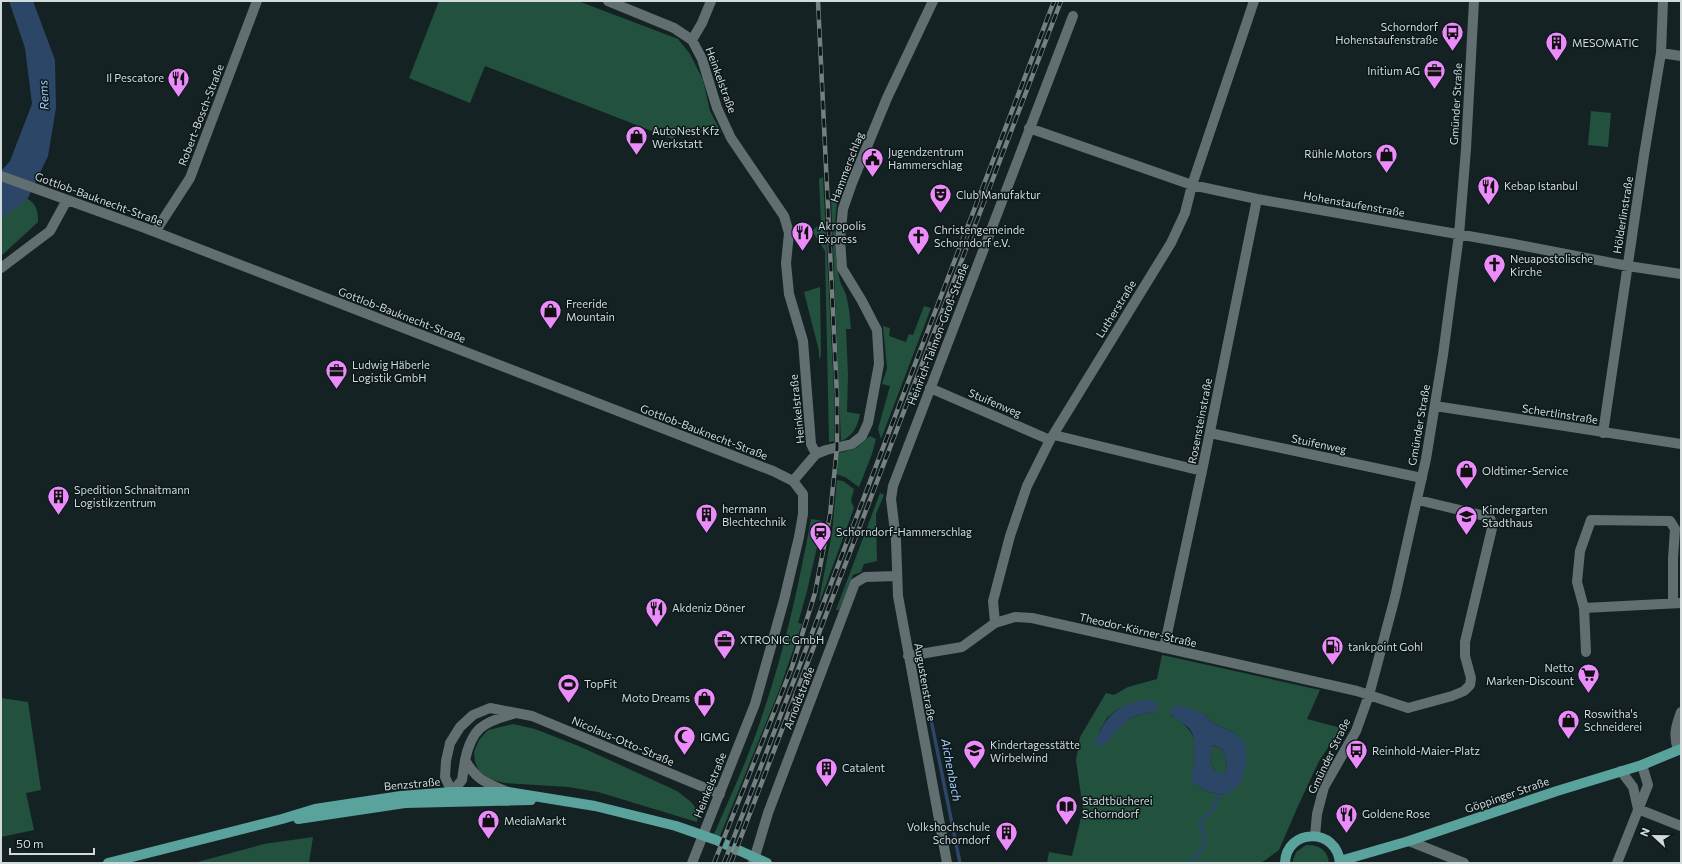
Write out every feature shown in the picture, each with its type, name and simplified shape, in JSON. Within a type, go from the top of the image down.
[{"type":"main road","name":"Göppinger Straße","points":[[1340,862],[1642,765],[1680,750]]},
{"type":"main road","name":"Benzstraße","points":[[108,863],[282,819],[315,809],[401,796],[452,792],[508,792],[595,806],[644,817],[716,840],[767,863]]},
{"type":"main road","name":"Benzstraße","points":[[282,819],[306,819],[405,803],[546,799]]},
{"type":"main road","points":[[1284,862],[1292,844],[1306,836],[1315,836],[1330,842],[1335,848],[1340,862]]},
{"type":"street","name":"Robert-Bosch-Straße","points":[[155,232],[190,178],[257,1]]},
{"type":"street","points":[[608,1],[674,28],[692,40]]},
{"type":"street","name":"Heinkelstraße","points":[[692,863],[755,704],[790,578],[799,537],[804,502],[803,494],[793,481],[816,454],[811,444],[803,341],[789,294],[786,263],[789,234],[784,216],[731,138],[717,108],[702,59],[692,40],[702,23],[711,1]]},
{"type":"street","name":"Hammerschlag","points":[[816,454],[852,444],[862,436],[868,423],[879,364],[876,330],[862,301],[842,268],[840,239],[843,209],[852,183],[887,98],[933,1]]},
{"type":"street","name":"Lutherstraße","points":[[995,623],[992,601],[1010,536],[1027,486],[1052,438],[1171,243],[1185,212],[1192,185],[1254,1]]},
{"type":"street","name":"Gmünder Straße","points":[[1315,836],[1317,814],[1324,787],[1356,731],[1369,695],[1395,597],[1418,500],[1435,406],[1460,235],[1474,1]]},
{"type":"street","name":"Hölderlinstraße","points":[[1603,433],[1662,52],[1663,1]]},
{"type":"street","name":"Heinrich-Talmon-Groß-Straße","points":[[897,576],[896,540],[891,499],[892,486],[1029,128],[1074,16]]},
{"type":"street","points":[[1662,52],[1681,56]]},
{"type":"street","name":"Hohenstaufenstraße","points":[[1029,128],[1192,185],[1257,199],[1514,244],[1628,266],[1681,274]]},
{"type":"street","name":"Gottlob-Bauknecht-Straße","points":[[1,176],[155,232],[773,471],[793,481]]},
{"type":"street","name":"Rosensteinstraße","points":[[1164,648],[1210,433],[1257,199]]},
{"type":"street","points":[[1,268],[50,231],[66,200]]},
{"type":"street","name":"Stuifenweg","points":[[930,388],[1052,438],[1202,471]]},
{"type":"street","name":"Schertlinstraße","points":[[1435,406],[1681,444]]},
{"type":"street","name":"Stuifenweg","points":[[1210,433],[1422,478]]},
{"type":"street","name":"Theodor-Körner-Straße","points":[[908,656],[962,647],[995,623],[1015,617],[1032,618],[1357,691],[1408,708],[1452,696],[1464,691],[1470,686],[1471,678],[1464,656],[1465,642],[1493,524],[1489,517],[1418,500]]},
{"type":"street","points":[[1584,608],[1677,603],[1673,560],[1675,529],[1670,520],[1591,520],[1580,551],[1577,582],[1584,608],[1586,652]]},
{"type":"street","name":"Augustenstraße","points":[[897,576],[898,596],[908,656],[947,863]]},
{"type":"street","name":"Arnoldstraße","points":[[753,863],[768,813],[855,583],[865,578],[897,576]]},
{"type":"street","name":"Nicolaus-Otto-Straße","points":[[515,713],[491,720],[474,734],[468,746],[462,780],[452,792],[445,777],[446,761],[450,743],[460,727],[473,715],[490,708],[532,716],[720,794]]},
{"type":"street","points":[[1680,750],[1674,739],[1675,727],[1681,712]]},
{"type":"street","points":[[465,760],[473,773],[487,784],[508,792]]},
{"type":"street","points":[[1617,863],[1648,785],[1642,765]]},
{"type":"street","points":[[1622,771],[1633,787],[1638,809]]},
{"type":"street","points":[[1638,809],[1681,826]]},
{"type":"street","points":[[1409,841],[1464,863]]},
{"type":"green space","points":[[439,1],[578,1],[678,39],[690,54],[703,80],[710,111],[721,132],[674,131],[675,140],[485,66],[470,103],[409,78]]},
{"type":"green space","points":[[1591,111],[1611,113],[1608,147],[1588,145]]},
{"type":"green space","points":[[823,177],[834,392],[834,441],[829,442],[825,251],[812,231],[821,223],[819,179]]},
{"type":"green space","points":[[1,191],[28,199],[32,202],[38,213],[38,222],[1,256]]},
{"type":"green space","points":[[831,198],[837,203],[835,232],[838,271],[847,299],[851,329],[846,329],[848,375],[847,412],[860,414],[858,423],[852,433],[841,441]]},
{"type":"green space","points":[[820,287],[821,355],[819,360],[819,351],[804,292]]},
{"type":"green space","points":[[924,306],[931,308],[881,439],[878,429],[890,386],[882,384],[887,368],[883,326],[890,328],[889,336],[906,342],[909,334],[913,335]]},
{"type":"green space","points":[[870,436],[876,439],[872,454],[859,487],[845,477],[836,474],[839,453],[856,448]]},
{"type":"green space","points":[[837,480],[843,481],[854,489],[851,501],[854,508],[820,601],[832,533]]},
{"type":"green space","points":[[880,493],[884,495],[876,514],[877,561],[864,564],[861,572],[853,575],[839,610],[836,610]]},
{"type":"green space","points":[[811,519],[823,521],[798,623],[802,624],[780,688],[720,836],[714,834],[759,726],[779,663],[802,568]]},
{"type":"green space","points":[[1162,655],[1320,690],[1307,719],[1341,728],[1319,761],[1279,850],[1259,863],[1047,863],[1049,852],[1072,856],[1083,809],[1076,760],[1080,737],[1106,693],[1114,695],[1128,687],[1157,679]],"holes":[[[1118,709],[1154,712],[1141,714],[1099,732],[1107,718]],[[1204,714],[1211,722],[1235,733],[1225,795],[1208,792],[1192,781],[1195,743],[1188,729],[1171,715]]]},
{"type":"green space","points":[[1,698],[28,702],[41,790],[26,793],[34,830],[1,837]]},
{"type":"green space","points":[[513,724],[535,729],[581,747],[677,791],[691,802],[698,811],[697,822],[598,792],[568,787],[505,783],[489,779],[479,771],[475,762],[474,752],[479,740],[488,730]]},
{"type":"green space","points":[[1212,745],[1222,749],[1226,759],[1227,770],[1221,775],[1214,771],[1210,760]]},
{"type":"green space","points":[[313,837],[309,863],[194,863],[264,844]]},
{"type":"green space","points":[[1306,845],[1315,846],[1322,849],[1327,855],[1329,863],[1292,863],[1296,852]]},
{"type":"water","name":"Rems","points":[[9,1],[33,1],[55,60],[56,108],[48,156],[27,200],[1,218],[1,171],[10,161],[32,104],[25,48]]},
{"type":"water","points":[[1148,699],[1158,704],[1155,712],[1141,714],[1129,719],[1105,744],[1094,747],[1102,727],[1113,714],[1127,705]]},
{"type":"water","points":[[1175,706],[1183,706],[1204,714],[1211,722],[1235,733],[1245,743],[1247,761],[1240,785],[1225,795],[1208,792],[1191,781],[1194,760],[1193,738],[1188,727],[1175,718],[1169,711]],"holes":[[[1213,745],[1222,749],[1226,759],[1227,770],[1221,774],[1214,771],[1210,760]]]},
{"type":"waterway","name":"Aichenbach","points":[[923,680],[960,863]]},
{"type":"waterway","points":[[1192,861],[1205,844],[1200,824],[1213,810],[1217,795]]},
{"type":"railway","points":[[714,863],[792,667],[815,593],[830,515],[837,448],[837,395],[818,1]]},
{"type":"railway","points":[[724,863],[1054,1]]},
{"type":"railway","points":[[731,863],[1061,1]]},
{"type":"place","name":"Schorndorf Hohenstaufenstraße","points":[[1453,52]]},
{"type":"place","name":"MESOMATIC","points":[[1557,62]]},
{"type":"place","name":"Initium AG","points":[[1435,90]]},
{"type":"place","name":"Il Pescatore","points":[[179,98]]},
{"type":"place","name":"AutoNest Kfz Werkstatt","points":[[637,156]]},
{"type":"place","name":"Rühle Motors","points":[[1387,174]]},
{"type":"place","name":"Jugendzentrum Hammerschlag","points":[[872,178]]},
{"type":"place","name":"Kebap Istanbul","points":[[1489,206]]},
{"type":"place","name":"Club Manufaktur","points":[[941,214]]},
{"type":"place","name":"Akropolis Express","points":[[802,252]]},
{"type":"place","name":"Christengemeinde Schorndorf e.V.","points":[[919,256]]},
{"type":"place","name":"Neuapostolische Kirche","points":[[1495,284]]},
{"type":"place","name":"Freeride Mountain","points":[[550,330]]},
{"type":"place","name":"Ludwig Häberle Logistik GmbH","points":[[336,390]]},
{"type":"place","name":"Oldtimer-Service","points":[[1466,490]]},
{"type":"place","name":"Spedition Schnaitmann Logistikzentrum","points":[[58,516]]},
{"type":"place","name":"hermann Blechtechnik","points":[[706,534]]},
{"type":"place","name":"Kindergarten Stadthaus","points":[[1466,536]]},
{"type":"place","name":"Schorndorf-Hammerschlag","points":[[820,552]]},
{"type":"place","name":"Akdeniz Döner","points":[[656,628]]},
{"type":"place","name":"XTRONIC GmbH","points":[[724,660]]},
{"type":"place","name":"tankpoint Gohl","points":[[1332,666]]},
{"type":"place","name":"Netto Marken-Discount","points":[[1589,694]]},
{"type":"place","name":"TopFit","points":[[569,704]]},
{"type":"place","name":"Moto Dreams","points":[[705,718]]},
{"type":"place","name":"Roswitha's Schneiderei","points":[[1568,740]]},
{"type":"place","name":"IGMG","points":[[685,756]]},
{"type":"place","name":"Kindertagesstätte Wirbelwind","points":[[975,770]]},
{"type":"place","name":"Reinhold-Maier-Platz","points":[[1356,770]]},
{"type":"place","name":"Catalent","points":[[826,788]]},
{"type":"place","name":"Stadtbücherei Schorndorf","points":[[1066,826]]},
{"type":"place","name":"Goldene Rose","points":[[1347,834]]},
{"type":"place","name":"MediaMarkt","points":[[488,840]]},
{"type":"place","name":"Volkshochschule Schorndorf","points":[[1006,852]]}]
